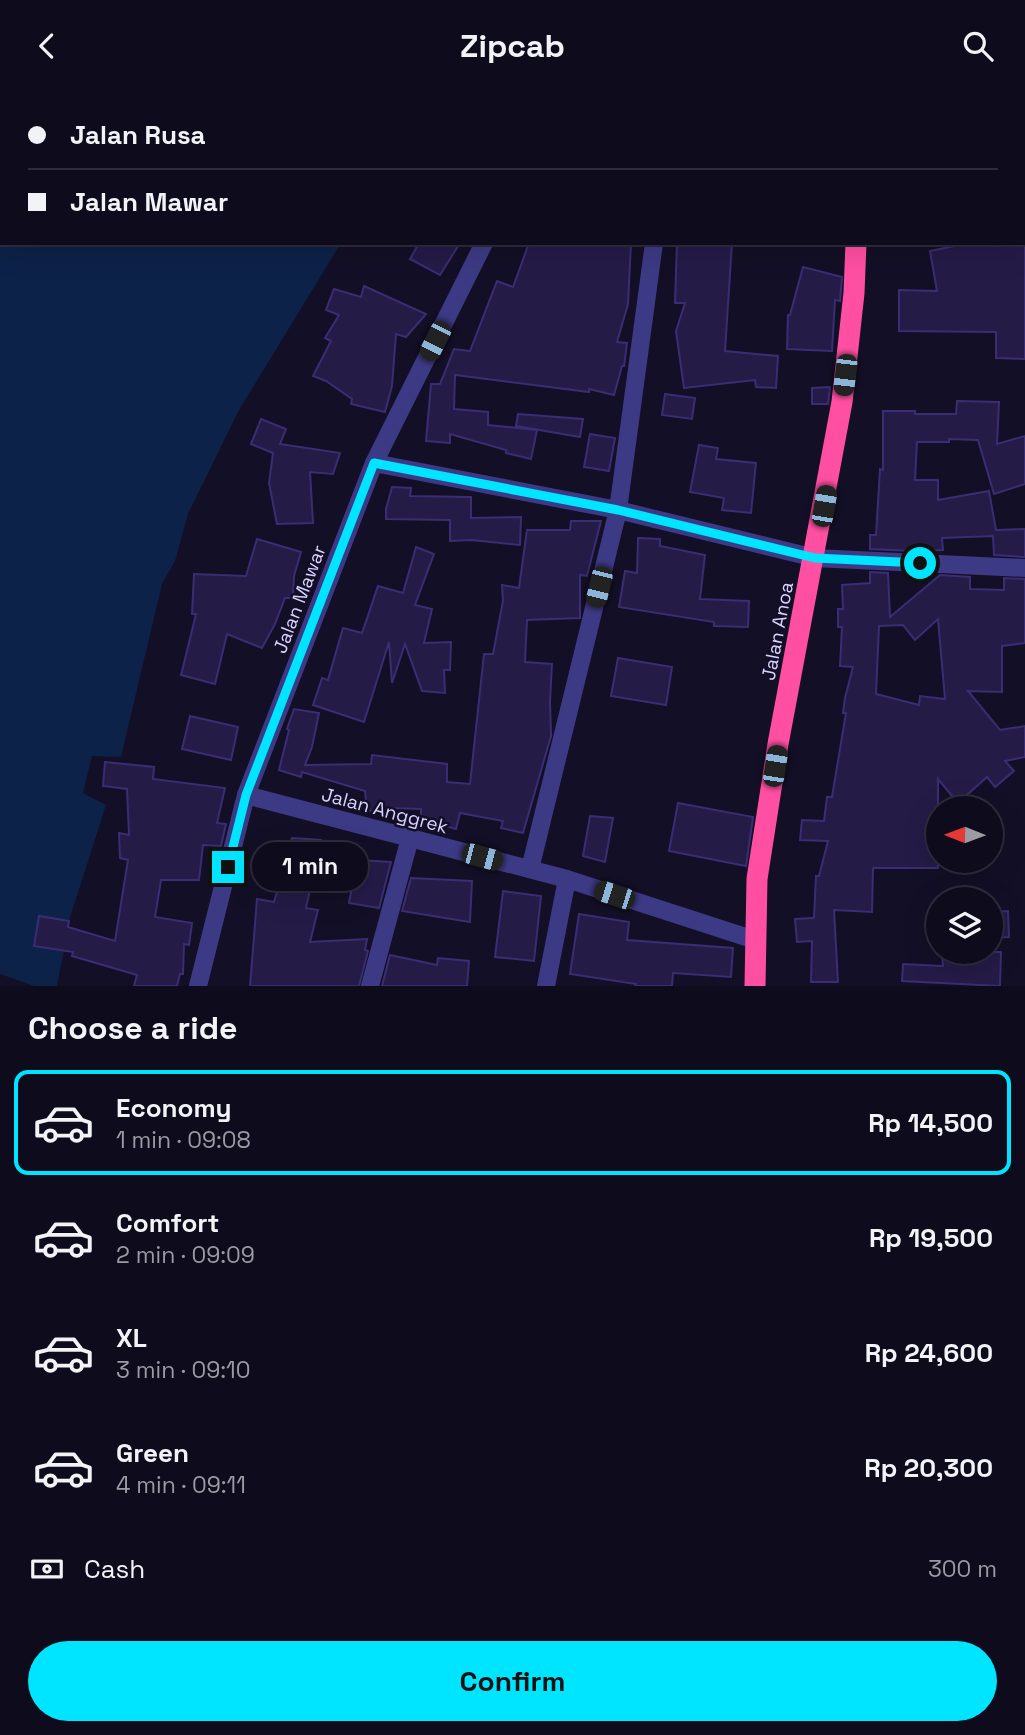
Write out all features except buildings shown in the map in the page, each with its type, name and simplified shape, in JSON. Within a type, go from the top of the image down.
[{"type":"highway","name":"Jalan Anoa","points":[[755,986],[757,879],[772,781],[842,402],[854,293],[856,245]]},
{"type":"street","name":"Jalan Mawar","points":[[198,986],[246,795],[374,463],[483,245]]},
{"type":"street","points":[[530,869],[618,510],[654,245]]},
{"type":"street","points":[[374,463],[618,510],[815,558],[1025,568]]},
{"type":"street","name":"Jalan Anggrek","points":[[246,795],[567,879],[755,940]]},
{"type":"street","points":[[370,986],[410,838]]},
{"type":"street","points":[[546,986],[567,879]]},
{"type":"water","points":[[0,245],[340,245],[239,410],[188,514],[175,561],[162,584],[121,757],[92,756],[83,793],[106,805],[69,921],[39,917],[34,945],[64,950],[57,986],[34,986],[0,974]]},
{"type":"route","points":[[228,867],[246,795],[374,463],[618,510],[815,558],[920,563]]}]
